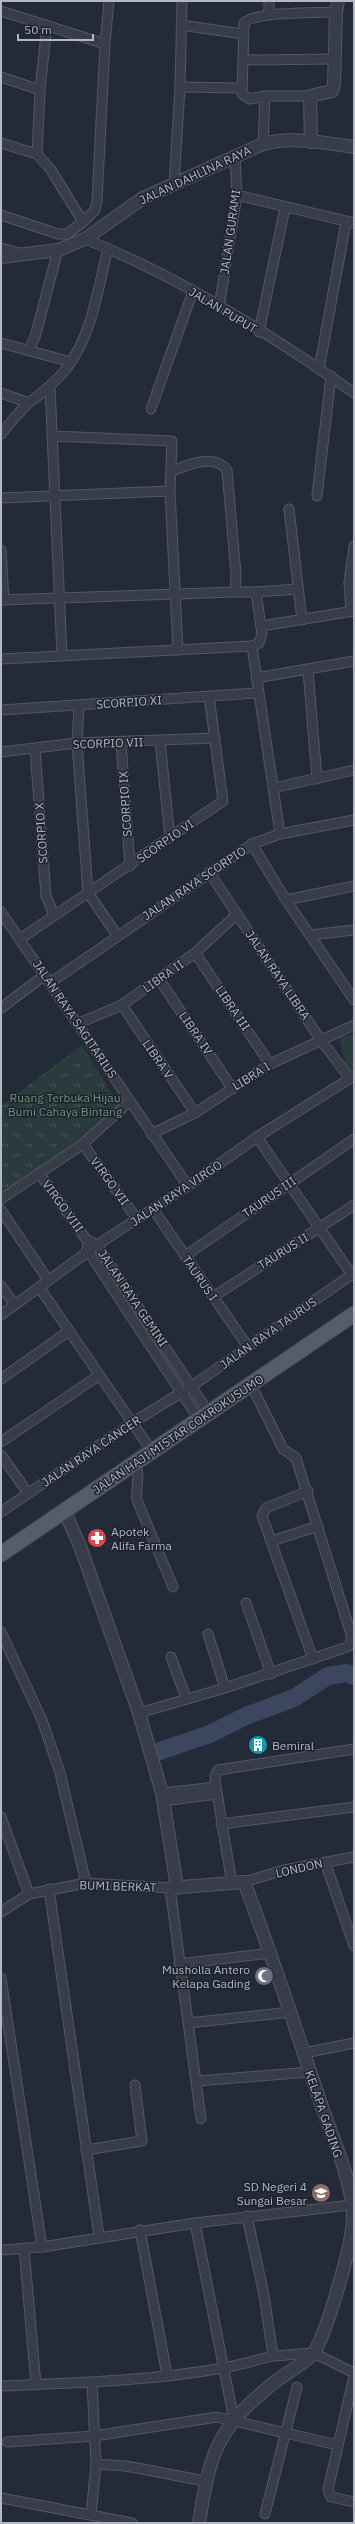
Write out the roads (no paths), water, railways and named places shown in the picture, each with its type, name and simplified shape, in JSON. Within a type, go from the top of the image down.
[{"type":"main road","name":"JALAN HAJI MISTAR COKROKUSUMO","points":[[1,1554],[134,1464],[151,1450],[251,1385],[354,1314]]},
{"type":"street","points":[[1,215],[58,234],[67,234],[84,222],[95,210],[97,201],[105,44],[109,1]]},
{"type":"street","points":[[174,184],[180,87],[182,1]]},
{"type":"street","points":[[269,1],[269,15]]},
{"type":"street","points":[[337,7],[334,87],[332,91],[310,96],[265,96],[250,99],[242,94],[243,34],[247,20],[269,15],[337,7]]},
{"type":"street","points":[[1,11],[105,44]]},
{"type":"street","points":[[36,154],[40,90],[47,25]]},
{"type":"street","points":[[181,25],[243,34]]},
{"type":"street","points":[[243,60],[334,59]]},
{"type":"street","points":[[1,78],[40,90]]},
{"type":"street","points":[[180,87],[242,88]]},
{"type":"street","points":[[264,144],[265,96]]},
{"type":"street","points":[[310,96],[311,142]]},
{"type":"street","name":"JALAN DAHLINA RAYA","points":[[1,257],[58,250],[92,233],[143,198],[234,156],[276,140],[354,147]]},
{"type":"street","points":[[1,143],[36,154],[51,170],[92,233]]},
{"type":"street","name":"JALAN GURAMI","points":[[219,307],[237,195],[234,156]]},
{"type":"street","points":[[237,195],[350,223],[319,369]]},
{"type":"street","points":[[259,332],[285,208]]},
{"type":"street","name":"JALAN PUPUT","points":[[84,222],[92,233],[108,248],[193,291],[319,369],[354,393]]},
{"type":"street","points":[[1,248],[24,254]]},
{"type":"street","points":[[1,434],[29,403],[50,387],[71,362],[82,343],[90,320],[108,248]]},
{"type":"street","points":[[29,350],[35,337],[58,250]]},
{"type":"street","points":[[151,409],[193,291]]},
{"type":"street","points":[[1,343],[71,362]]},
{"type":"street","points":[[317,496],[330,376]]},
{"type":"street","points":[[50,387],[62,655]]},
{"type":"street","points":[[1,393],[29,403]]},
{"type":"street","points":[[52,436],[172,440],[172,471],[170,490],[178,650]]},
{"type":"street","points":[[172,471],[190,464],[208,462],[217,462],[227,470],[236,574],[235,592]]},
{"type":"street","points":[[1,498],[55,494],[170,490]]},
{"type":"street","points":[[289,508],[302,620]]},
{"type":"street","points":[[261,626],[352,611],[350,582],[354,546]]},
{"type":"street","points":[[1,550],[2,600],[59,597],[256,592],[298,589]]},
{"type":"street","points":[[1,659],[252,646],[260,643],[261,626],[256,592]]},
{"type":"street","points":[[252,646],[257,693],[280,834]]},
{"type":"street","points":[[256,678],[354,661],[354,668]]},
{"type":"street","points":[[308,670],[317,779]]},
{"type":"street","name":"SCORPIO XI","points":[[1,710],[257,693]]},
{"type":"street","name":"SCORPIO VI","points":[[20,939],[130,866],[222,801],[209,696]]},
{"type":"street","points":[[79,706],[77,743],[88,893],[117,934]]},
{"type":"street","name":"SCORPIO VII","points":[[1,752],[77,743],[121,743],[215,738]]},
{"type":"street","points":[[160,741],[170,838]]},
{"type":"street","name":"SCORPIO IX","points":[[121,743],[130,866]]},
{"type":"street","name":"SCORPIO X","points":[[35,749],[46,896],[54,915]]},
{"type":"street","points":[[273,788],[354,770]]},
{"type":"street","name":"JALAN RAYA SCORPIO","points":[[2,1005],[47,979],[117,934],[252,844],[280,834],[354,820]]},
{"type":"street","points":[[252,844],[286,900],[354,1000]]},
{"type":"street","name":"JALAN RAYA LIBRA","points":[[209,872],[320,1039],[351,1076]]},
{"type":"street","points":[[286,900],[354,886]]},
{"type":"street","name":"JALAN RAYA SAGITARIUS","points":[[1,912],[79,1023],[151,1134],[188,1186]]},
{"type":"street","name":"LIBRA II","points":[[79,1023],[122,1005],[195,953],[237,914]]},
{"type":"street","points":[[310,935],[354,930]]},
{"type":"street","name":"LIBRA III","points":[[195,953],[270,1064]]},
{"type":"street","name":"LIBRA IV","points":[[159,979],[232,1088]]},
{"type":"street","name":"LIBRA V","points":[[122,1005],[195,1113]]},
{"type":"street","name":"LIBRA I","points":[[151,1134],[195,1113],[270,1064],[320,1039],[354,1025]]},
{"type":"street","name":"JALAN RAYA VIRGO","points":[[1,1315],[88,1251],[188,1186],[258,1137],[351,1076]]},
{"type":"street","points":[[1,1199],[83,1144],[130,1100]]},
{"type":"street","points":[[258,1137],[288,1184],[353,1274]]},
{"type":"street","name":"TAURUS III","points":[[185,1256],[354,1139]]},
{"type":"street","name":"VIRGO VII","points":[[83,1144],[137,1219]]},
{"type":"street","name":"VIRGO VIII","points":[[39,1173],[86,1239]]},
{"type":"street","name":"TAURUS II","points":[[213,1297],[354,1205]]},
{"type":"street","name":"TAURUS I","points":[[152,1209],[248,1347]]},
{"type":"street","points":[[1,1210],[48,1280]]},
{"type":"street","name":"JALAN RAYA GEMINI","points":[[86,1239],[97,1245],[192,1386],[204,1415]]},
{"type":"street","name":"JALAN RAYA GEMINI","points":[[86,1239],[88,1251],[182,1392],[204,1415]]},
{"type":"street","name":"JALAN RAYA TAURUS","points":[[182,1392],[353,1274]]},
{"type":"street","points":[[1,1286],[15,1304]]},
{"type":"street","points":[[38,1287],[98,1376],[151,1450]]},
{"type":"street","points":[[1,1379],[69,1331]]},
{"type":"street","points":[[1,1442],[98,1376]]},
{"type":"street","points":[[139,1713],[271,1674],[347,1647],[351,1644],[351,1634],[308,1491],[296,1458],[283,1449],[251,1385]]},
{"type":"street","name":"JALAN RAYA CANCER","points":[[1,1512],[132,1423],[182,1392]]},
{"type":"street","points":[[1,1455],[28,1493]]},
{"type":"street","points":[[134,1464],[139,1474],[136,1492],[137,1500],[173,1587]]},
{"type":"street","points":[[308,1491],[266,1508],[262,1516],[313,1658]]},
{"type":"street","points":[[64,1510],[80,1546],[139,1713],[163,1797],[174,1888],[179,1964],[197,2081],[201,2119]]},
{"type":"street","points":[[272,1541],[318,1526]]},
{"type":"street","points":[[246,1603],[271,1674]]},
{"type":"street","points":[[1,1632],[42,1720],[60,1773],[86,1883]]},
{"type":"street","points":[[208,1634],[226,1688]]},
{"type":"street","points":[[171,1658],[186,1698]]},
{"type":"street","points":[[232,1884],[221,1824],[215,1776],[220,1769],[354,1749]]},
{"type":"street","points":[[163,1797],[217,1790]]},
{"type":"street","points":[[221,1824],[354,1808]]},
{"type":"street","points":[[1,1817],[29,1894]]},
{"type":"street","name":"LONDON","points":[[244,1882],[325,1862],[354,1857]]},
{"type":"street","points":[[325,1862],[354,1946]]},
{"type":"street","points":[[174,1888],[244,1882]]},
{"type":"street","name":"KELAPA GADING","points":[[244,1882],[272,1953],[345,2177],[353,2218],[349,2242],[334,2297],[314,2353]]},
{"type":"street","name":"BUMI BERKAT","points":[[1,1912],[29,1894],[86,1883],[174,1888]]},
{"type":"street","points":[[49,1889],[99,2236]]},
{"type":"street","points":[[179,1964],[272,1953]]},
{"type":"street","points":[[1,1978],[42,2247]]},
{"type":"street","points":[[188,2023],[291,2012]]},
{"type":"street","points":[[304,2053],[354,2043]]},
{"type":"street","points":[[197,2081],[310,2072]]},
{"type":"street","points":[[86,2150],[142,2141],[135,2085]]},
{"type":"street","points":[[1,2250],[42,2247],[99,2236],[247,2216],[351,2205]]},
{"type":"street","points":[[247,2216],[264,2295],[273,2356]]},
{"type":"street","points":[[195,2223],[222,2368],[234,2420]]},
{"type":"street","points":[[140,2230],[167,2375]]},
{"type":"street","points":[[24,2248],[36,2385]]},
{"type":"street","points":[[199,2523],[206,2481],[217,2444],[234,2420],[261,2394],[314,2353]]},
{"type":"street","points":[[1,2386],[92,2382],[167,2375],[222,2368],[273,2356],[314,2353],[354,2373]]},
{"type":"street","points":[[354,2376],[337,2445],[328,2492],[331,2497],[354,2502]]},
{"type":"street","points":[[92,2382],[96,2464],[92,2515]]},
{"type":"street","points":[[265,2514],[297,2387]]},
{"type":"street","points":[[7,2442],[94,2436],[217,2417],[337,2445]]},
{"type":"street","points":[[96,2464],[126,2466],[206,2481]]},
{"type":"street","points":[[1,2498],[132,2523]]},
{"type":"waterway","points":[[160,1751],[210,1734],[246,1716],[294,1698],[328,1676],[347,1673],[354,1676]]},
{"type":"place","name":"Apotek Alifa Farma","points":[[97,1538]]},
{"type":"place","name":"Bemiral","points":[[258,1745]]},
{"type":"place","name":"Musholla Antero Kelapa Gading","points":[[264,1976]]},
{"type":"place","name":"SD Negeri 4 Sungai Besar","points":[[321,2193]]},
{"type":"park label","name":"Ruang Terbuka Hijau Bumi Cahaya Bintang","points":[[65,1104]]}]
